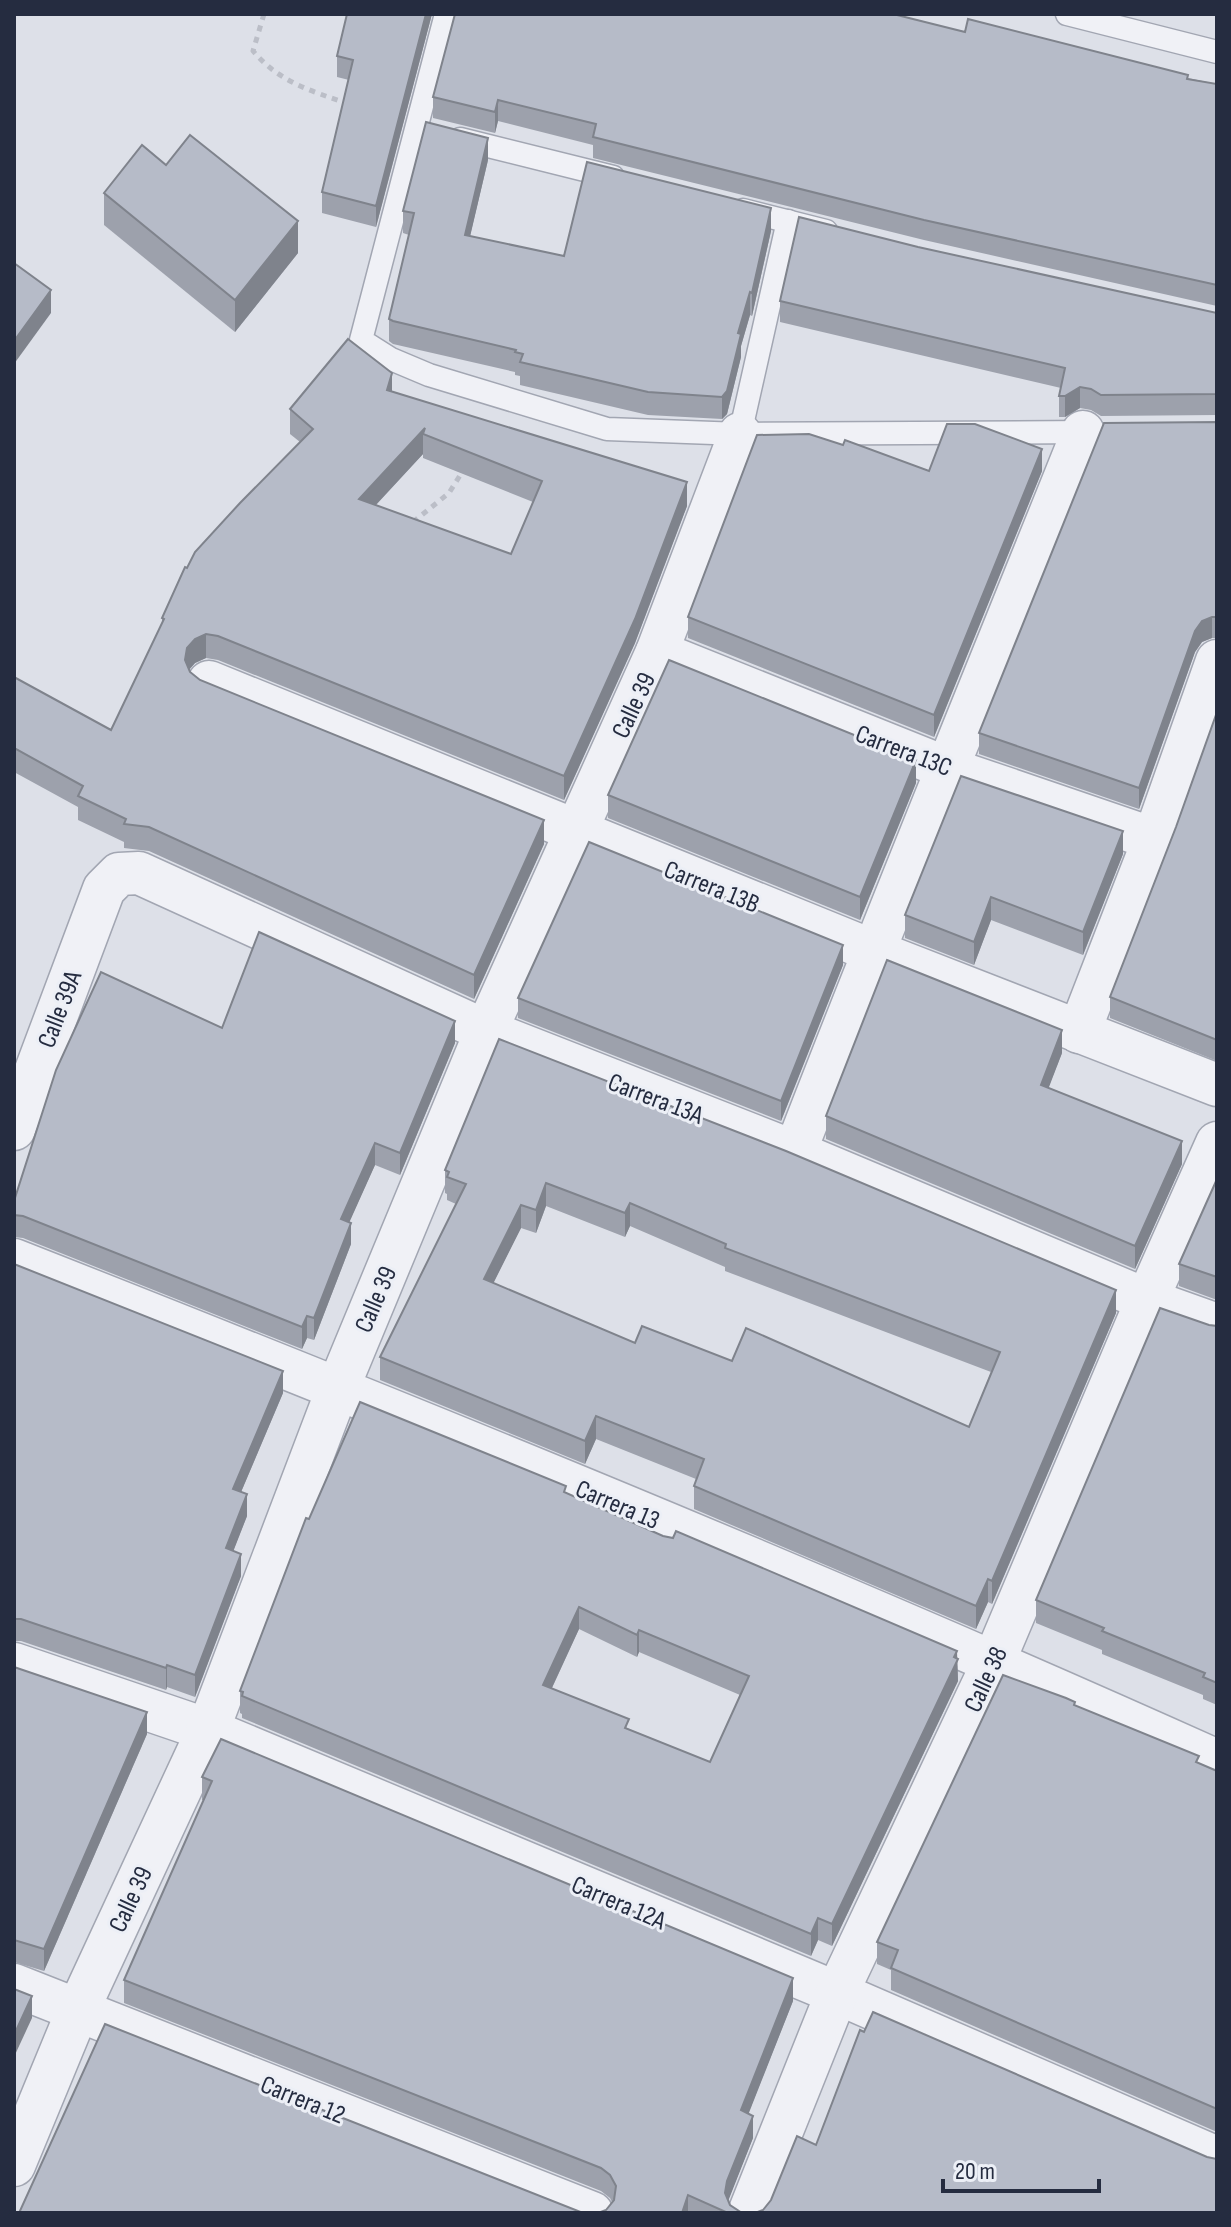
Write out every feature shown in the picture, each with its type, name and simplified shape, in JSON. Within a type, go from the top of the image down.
[{"type":"street","points":[[795,1152],[873,951],[949,769],[1098,432]]},
{"type":"street","name":"Calle 39","points":[[14,2165],[78,2010],[208,1730],[338,1388],[486,1031],[657,652],[740,434]]},
{"type":"street","name":"Carrera 13C","points":[[657,652],[949,769],[1154,839]]},
{"type":"street","points":[[1079,1032],[1154,839],[1217,661]]},
{"type":"street","name":"Carrera 13B","points":[[209,682],[575,832],[1217,1085]]},
{"type":"street","name":"Carrera 13A","points":[[104,889],[119,874],[139,873],[486,1031],[795,1152],[1147,1300],[1217,1325]]},
{"type":"street","name":"Calle 39A","points":[[14,1129],[104,889]]},
{"type":"street","name":"Calle 38","points":[[749,2213],[837,1993],[994,1661],[1217,1143]]},
{"type":"street","name":"Carrera 13","points":[[14,1260],[338,1388],[994,1661],[1217,1761]]},
{"type":"street","name":"Carrera 12A","points":[[14,1664],[208,1730],[837,1993],[1217,2158]]},
{"type":"street","name":"Carrera 12","points":[[14,1985],[592,2213]]},
{"type":"lane","points":[[446,14],[361,340],[391,359],[429,375],[607,429],[740,434],[1098,432]]},
{"type":"lane","points":[[1067,14],[1217,52]]},
{"type":"lane","points":[[416,128],[633,182]]},
{"type":"lane","points":[[726,206],[847,236]]},
{"type":"lane","points":[[740,434],[788,221]]},
{"type":"path","points":[[264,14],[253,51],[268,69],[299,86],[416,128]]},
{"type":"path","points":[[402,529],[449,493],[466,466]]},
{"type":"building","points":[[347,14],[426,14],[376,206],[322,192],[353,60],[337,56]]},
{"type":"building","points":[[455,14],[893,14],[965,32],[968,19],[1188,75],[1187,79],[1217,84],[1217,285],[924,220],[593,137],[596,124],[498,100],[495,112],[433,97]]},
{"type":"building","points":[[426,122],[488,138],[465,235],[564,256],[587,162],[771,208],[752,293],[738,333],[741,334],[727,391],[722,397],[648,392],[520,362],[523,354],[516,350],[389,319],[414,213],[403,211]]},
{"type":"building","points":[[190,135],[298,221],[235,300],[104,193],[142,145],[166,165]]},
{"type":"building","points":[[799,217],[918,247],[1217,313],[1217,394],[1101,395],[1080,387],[1059,396],[1065,368],[780,301]]},
{"type":"building","points":[[14,263],[51,290],[14,341]]},
{"type":"building","points":[[348,339],[392,373],[387,390],[687,482],[635,619],[564,776],[218,636],[206,634],[195,639],[187,648],[185,660],[190,672],[200,680],[544,820],[474,975],[149,827],[124,824],[126,819],[78,796],[83,786],[14,748],[14,677],[111,730],[185,567],[195,552],[313,429],[290,409]],"holes":[[[425,428],[423,434],[542,481],[511,554],[359,499]]]},
{"type":"building","points":[[1217,422],[1217,617],[1202,621],[1195,631],[1139,788],[979,733],[1104,423]]},
{"type":"building","points":[[947,424],[975,424],[1042,449],[934,715],[688,617],[757,435],[809,434],[843,445],[845,440],[929,471]]},
{"type":"building","points":[[669,660],[916,760],[860,897],[608,795]]},
{"type":"building","points":[[1217,712],[1217,1040],[1110,997]]},
{"type":"building","points":[[961,776],[1123,831],[1083,932],[991,897],[974,942],[905,915]]},
{"type":"building","points":[[589,842],[843,945],[781,1101],[518,998]]},
{"type":"building","points":[[259,932],[455,1021],[400,1153],[375,1143],[341,1219],[351,1223],[314,1318],[307,1316],[302,1327],[14,1215],[14,1201],[56,1070],[101,972],[222,1028]]},
{"type":"building","points":[[887,960],[1062,1030],[1041,1085],[1182,1141],[1135,1246],[826,1116]]},
{"type":"building","points":[[499,1039],[786,1151],[1116,1290],[992,1581],[988,1579],[976,1606],[694,1486],[704,1459],[596,1416],[585,1441],[380,1357],[466,1184],[447,1177],[449,1172],[445,1170]],"holes":[[[546,1183],[625,1213],[630,1203],[726,1244],[725,1248],[1000,1352],[969,1427],[746,1328],[732,1361],[642,1326],[635,1343],[484,1279],[521,1205],[536,1210]]]},
{"type":"building","points":[[1217,1179],[1217,1277],[1179,1264]]},
{"type":"building","points":[[14,1264],[283,1371],[233,1489],[247,1494],[226,1548],[241,1554],[195,1675],[14,1619]]},
{"type":"building","points":[[1160,1308],[1217,1326],[1217,1683],[1203,1677],[1205,1673],[1036,1600]]},
{"type":"building","points":[[360,1402],[566,1486],[564,1492],[663,1536],[673,1538],[676,1531],[957,1651],[954,1657],[958,1659],[832,1924],[818,1918],[811,1934],[242,1696],[243,1692],[240,1691],[306,1518],[309,1519]],"holes":[[[579,1607],[637,1635],[639,1630],[749,1676],[710,1762],[625,1728],[629,1719],[543,1685]]]},
{"type":"building","points":[[14,1667],[147,1712],[44,1949],[14,1940]]},
{"type":"building","points":[[1003,1675],[1066,1698],[1075,1702],[1074,1705],[1199,1756],[1196,1762],[1217,1771],[1217,2109],[891,1968],[898,1950],[877,1942]]},
{"type":"building","points":[[221,1739],[793,1978],[741,2110],[753,2116],[725,2193],[730,2205],[742,2213],[728,2213],[688,2195],[682,2213],[598,2213],[606,2210],[614,2200],[616,2186],[610,2175],[601,2168],[124,1980],[212,1781],[202,1777]]},
{"type":"building","points":[[14,1989],[32,1996],[14,2035]]},
{"type":"building","points":[[873,2012],[1217,2159],[1217,2213],[755,2213],[763,2210],[771,2200],[797,2136],[816,2145],[860,2030],[864,2032]]},
{"type":"building","points":[[105,2024],[583,2213],[19,2213]]}]
